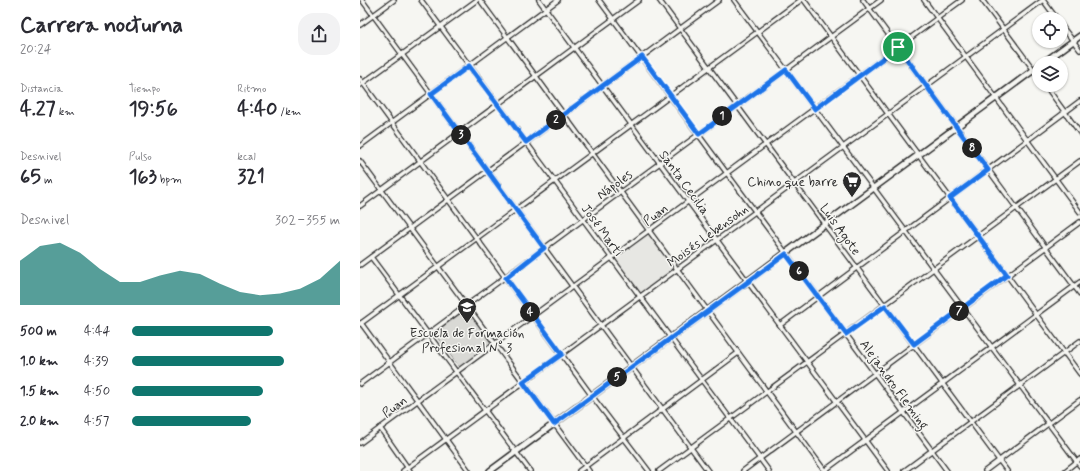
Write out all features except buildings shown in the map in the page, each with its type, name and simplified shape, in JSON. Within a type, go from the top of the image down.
[{"type":"main road","points":[[1053,56],[1080,36]]},
{"type":"main road","points":[[490,471],[1032,71]]},
{"type":"street","points":[[362,0],[708,471]]},
{"type":"street","points":[[360,25],[394,0]]},
{"type":"street","name":"José Martí","points":[[421,0],[768,471]]},
{"type":"street","points":[[361,84],[477,0]]},
{"type":"street","points":[[480,0],[824,471],[1080,282]]},
{"type":"street","name":"Santa Cecilia","points":[[539,0],[716,241],[748,281],[888,471]]},
{"type":"street","points":[[360,146],[558,0]]},
{"type":"street","name":"Alejandro Fleming","points":[[600,0],[947,471]]},
{"type":"street","points":[[360,206],[639,0]]},
{"type":"street","name":"Luis Agote","points":[[659,0],[1007,471]]},
{"type":"street","points":[[360,265],[719,0]]},
{"type":"street","points":[[734,0],[1078,460],[1080,466]]},
{"type":"street","points":[[469,471],[360,323],[400,296],[801,0]]},
{"type":"street","points":[[804,0],[1080,374]]},
{"type":"street","points":[[863,0],[1080,294]]},
{"type":"street","name":"Nápoles","points":[[360,384],[429,335],[583,219],[881,0]]},
{"type":"street","points":[[924,0],[1080,212]]},
{"type":"street","name":"Puan","points":[[360,443],[962,0]]},
{"type":"street","points":[[982,0],[1032,67]]},
{"type":"street","points":[[1043,0],[1052,12]]},
{"type":"street","name":"Moisés Lebensohn","points":[[403,471],[409,469],[523,382],[1043,0]]},
{"type":"street","points":[[1068,34],[1080,50]]},
{"type":"street","points":[[360,79],[361,84],[392,123],[592,396],[649,471]]},
{"type":"street","points":[[1050,92],[1080,133]]},
{"type":"street","points":[[780,325],[856,267],[1080,102]]},
{"type":"street","points":[[360,161],[589,471]]},
{"type":"street","points":[[659,471],[1080,161]]},
{"type":"street","points":[[743,471],[1080,222]]},
{"type":"street","points":[[371,257],[530,471]]},
{"type":"street","points":[[904,471],[1080,340]]},
{"type":"street","points":[[579,471],[738,353]]},
{"type":"street","points":[[985,471],[1080,400]]},
{"type":"street","points":[[380,428],[409,469]]},
{"type":"street","points":[[1064,471],[1078,460]]},
{"type":"shaded area","points":[[649,234],[675,270],[642,295],[616,260]]},
{"type":"shaded area","points":[[468,308],[494,342],[460,368],[434,333]]},
{"type":"place","name":"Chino que barre","points":[[852,198]]},
{"type":"place","name":"Escuela de Formación Profesional N° 3","points":[[467,324]]},
{"type":"route","points":[[898,47],[988,170],[950,198],[1007,275],[914,344],[885,306],[846,334],[786,254],[554,424],[523,382],[562,354],[506,278],[544,248],[431,94],[469,66],[526,142],[642,57],[699,134],[786,70],[815,109],[898,47]]}]
